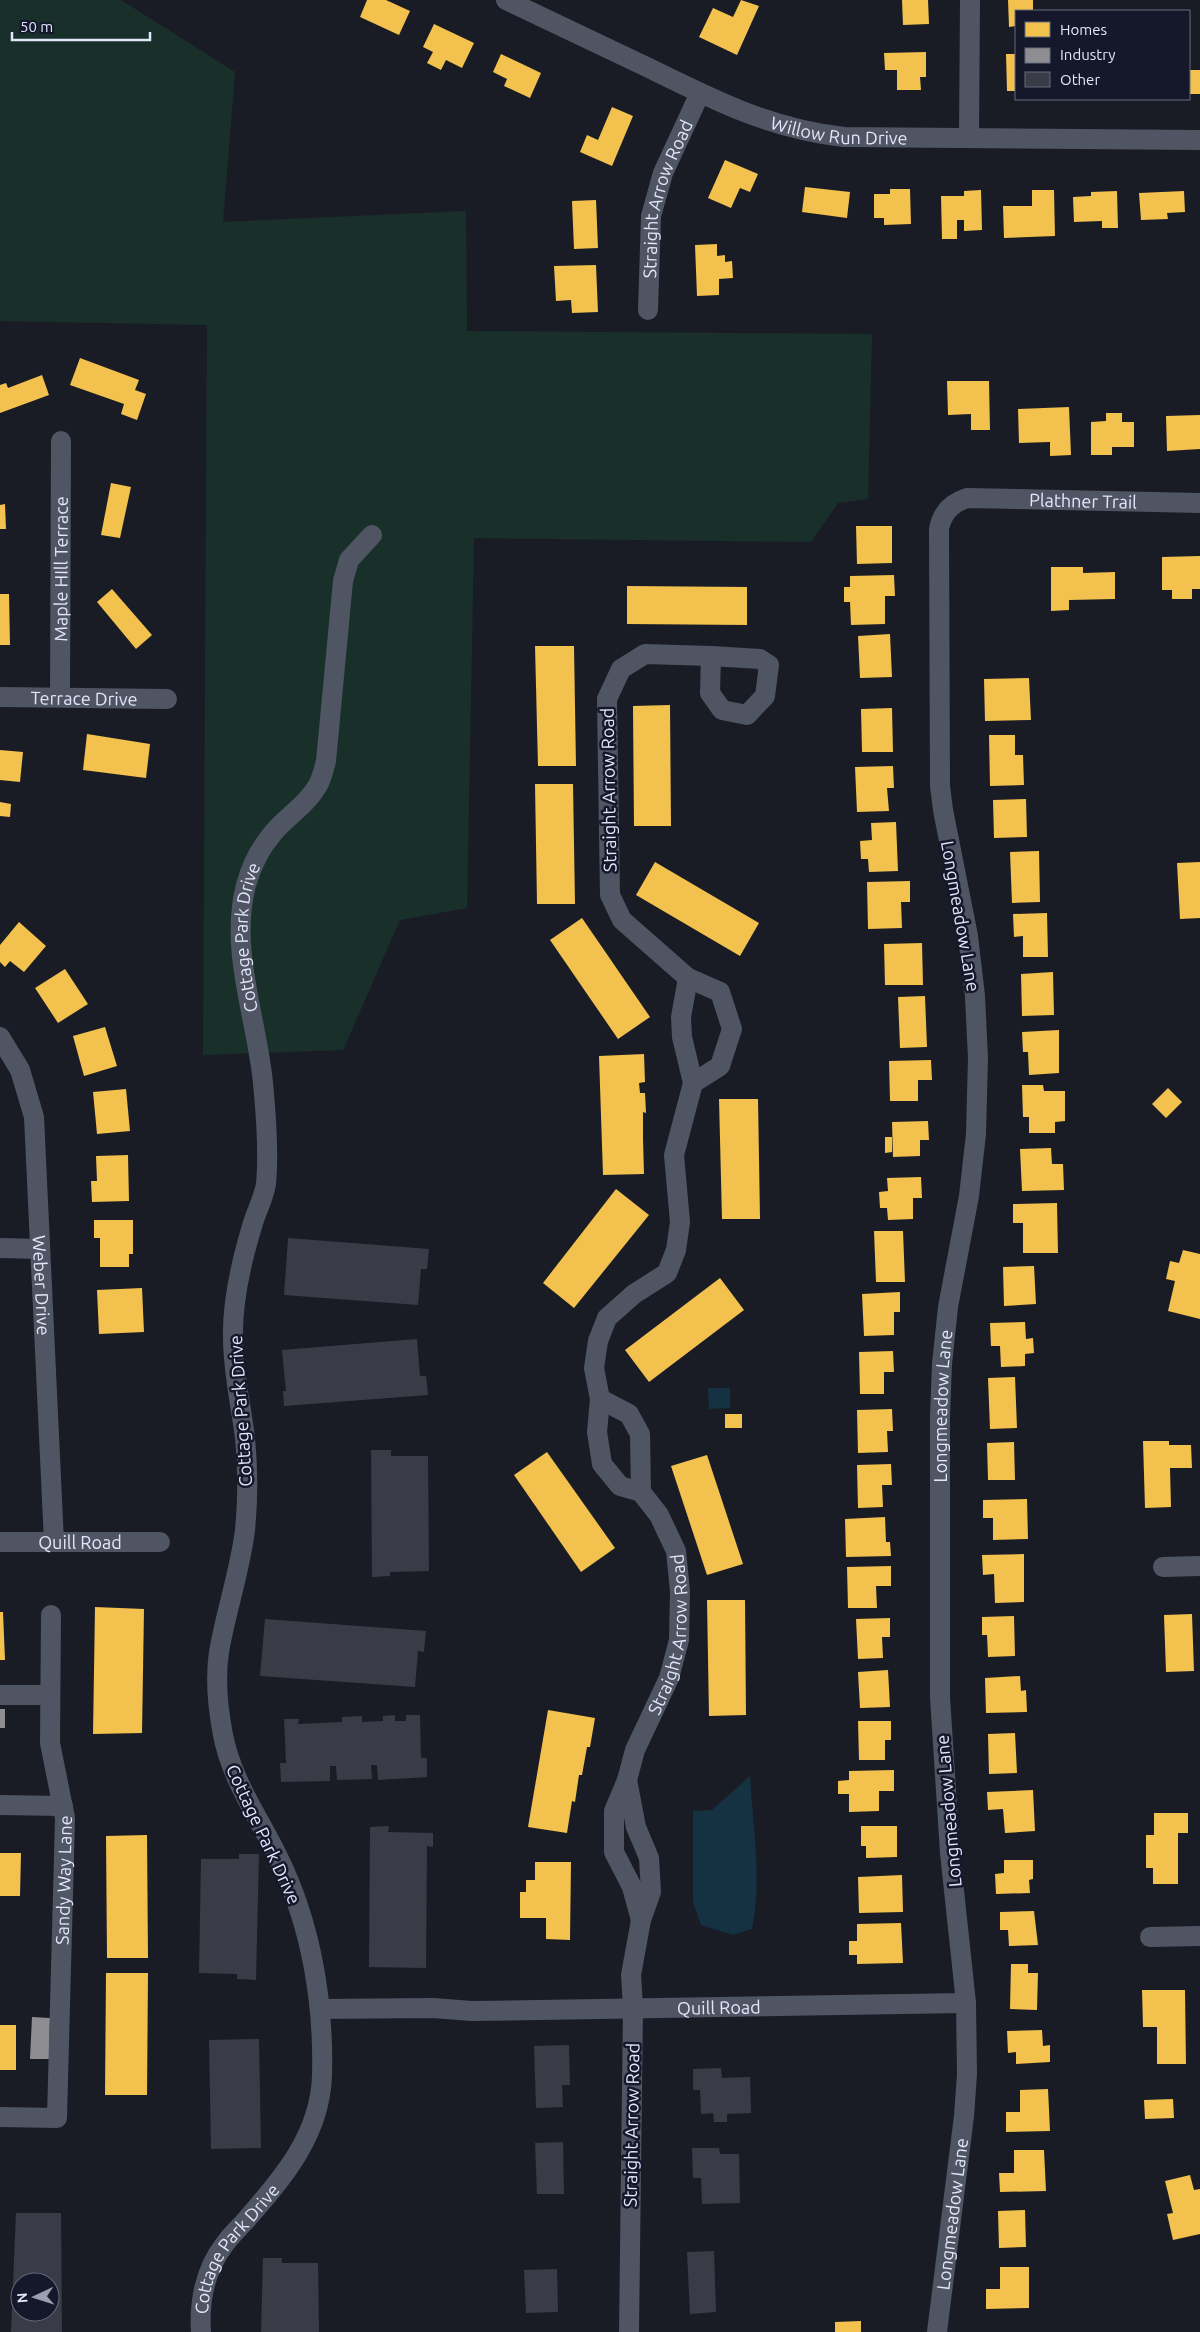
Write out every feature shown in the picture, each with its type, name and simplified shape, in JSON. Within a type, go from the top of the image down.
[{"type":"street","points":[[969,138],[970,0]]},
{"type":"street","name":"Willow Run Drive","points":[[510,1],[700,93],[765,121],[821,135],[844,137],[1200,140]]},
{"type":"street","name":"Straight Arrow Road","points":[[648,310],[651,216],[663,173],[700,93]]},
{"type":"street","name":"Maple HIll Terrace","points":[[60,698],[61,441]]},
{"type":"street","name":"Plathner Trail","points":[[967,498],[1200,503]]},
{"type":"street","name":"Longmeadow Lane","points":[[937,2332],[964,2116],[967,2074],[966,2003],[949,1844],[940,1697],[940,1416],[942,1364],[948,1307],[969,1196],[976,1134],[978,1058],[975,996],[968,936],[940,786],[938,718],[939,529],[942,518],[950,507],[967,498]]},
{"type":"street","name":"Cottage Park Drive","points":[[201,2332],[200,2311],[205,2283],[213,2264],[223,2245],[270,2193],[292,2164],[307,2139],[318,2110],[322,2077],[320,2009],[313,1962],[302,1915],[278,1857],[250,1809],[233,1769],[223,1736],[218,1691],[219,1654],[242,1552],[247,1510],[245,1442],[237,1388],[233,1337],[242,1266],[253,1223],[266,1186],[263,1082],[248,992],[241,927],[246,886],[257,857],[273,832],[302,806],[319,784],[326,761],[343,581],[349,560],[372,535]]},
{"type":"street","name":"Straight Arrow Road","points":[[692,1083],[720,1066],[732,1029],[720,992],[688,978],[622,920],[610,895],[607,699],[621,669],[645,654],[711,656]]},
{"type":"street","name":"Terrace Drive","points":[[0,697],[167,699]]},
{"type":"street","points":[[600,1399],[629,1414],[640,1434],[641,1492],[620,1486],[602,1464],[598,1432],[600,1399],[594,1368],[598,1341],[607,1318],[634,1294],[667,1273],[676,1250],[680,1222],[674,1156],[692,1083],[682,1038],[681,1017],[688,978]]},
{"type":"street","name":"Weber Drive","points":[[0,1037],[20,1070],[34,1117],[54,1542]]},
{"type":"street","points":[[0,1248],[39,1249]]},
{"type":"street","name":"Straight Arrow Road","points":[[641,1492],[659,1515],[676,1551],[680,1590],[679,1640],[669,1678],[635,1750],[627,1780],[614,1811],[614,1852],[632,1887],[641,1920]]},
{"type":"street","name":"Quill Road","points":[[0,1542],[160,1542]]},
{"type":"street","points":[[1163,1567],[1200,1566]]},
{"type":"street","name":"Sandy Way Lane","points":[[0,2117],[57,2118],[66,1818],[50,1743],[51,1614]]},
{"type":"street","points":[[0,1695],[50,1695]]},
{"type":"street","name":"Straight Arrow Road","points":[[627,1780],[636,1827],[649,1858],[651,1892],[641,1920],[631,1975],[633,2007],[629,2332]]},
{"type":"street","points":[[0,1806],[63,1806]]},
{"type":"street","points":[[1150,1937],[1200,1936]]},
{"type":"street","name":"Quill Road","points":[[320,2009],[433,2008],[472,2011],[966,2003]]},
{"type":"green space","points":[[0,0],[121,0],[235,72],[223,222],[466,211],[467,331],[872,334],[868,499],[838,503],[811,542],[474,538],[467,908],[400,920],[343,1050],[203,1055],[207,325],[0,321]]},
{"type":"water","points":[[708,1388],[730,1388],[730,1408],[709,1409]]},
{"type":"water","points":[[750,1776],[757,1872],[755,1910],[752,1929],[733,1935],[701,1925],[693,1902],[693,1811],[712,1810]]},
{"type":"building: Homes","points":[[367,0],[386,0],[410,11],[399,35],[360,17]]},
{"type":"building: Homes","points":[[741,0],[759,6],[737,55],[699,37],[713,8],[733,17]]},
{"type":"building: Homes","points":[[902,0],[928,0],[929,24],[903,25]]},
{"type":"building: Homes","points":[[1008,0],[1033,0],[1033,10],[1015,10],[1015,26],[1009,27]]},
{"type":"building: Homes","points":[[434,24],[474,43],[462,68],[446,60],[441,70],[427,63],[433,52],[423,47]]},
{"type":"building: Homes","points":[[926,52],[926,77],[920,77],[921,90],[897,90],[897,70],[885,70],[884,53]]},
{"type":"building: Homes","points":[[501,54],[541,73],[530,98],[504,86],[507,79],[493,72]]},
{"type":"building: Homes","points":[[1006,54],[1015,54],[1015,91],[1007,91]]},
{"type":"building: Homes","points":[[1190,70],[1200,70],[1200,94],[1190,94]]},
{"type":"building: Homes","points":[[612,107],[633,116],[612,166],[580,152],[587,135],[598,140]]},
{"type":"building: Homes","points":[[725,160],[758,174],[750,192],[740,188],[731,208],[708,198]]},
{"type":"building: Homes","points":[[805,187],[850,192],[847,218],[802,212]]},
{"type":"building: Homes","points":[[890,189],[910,189],[911,224],[884,225],[884,218],[874,218],[874,194],[890,194]]},
{"type":"building: Homes","points":[[981,190],[982,230],[964,231],[964,220],[957,220],[957,239],[942,239],[941,196],[964,196],[964,191]]},
{"type":"building: Homes","points":[[1032,190],[1054,190],[1055,236],[1004,238],[1003,206],[1032,206]]},
{"type":"building: Homes","points":[[1117,191],[1118,228],[1102,228],[1102,221],[1074,222],[1073,197],[1091,196],[1091,192]]},
{"type":"building: Homes","points":[[1184,191],[1185,212],[1167,213],[1168,219],[1141,220],[1139,193]]},
{"type":"building: Homes","points":[[596,200],[598,248],[574,249],[572,201]]},
{"type":"building: Homes","points":[[717,244],[717,256],[725,255],[725,262],[732,261],[733,278],[719,279],[719,295],[697,296],[695,245]]},
{"type":"building: Homes","points":[[596,265],[598,312],[572,313],[571,300],[556,301],[554,266]]},
{"type":"building: Homes","points":[[80,358],[139,380],[135,390],[146,394],[137,420],[121,414],[124,404],[70,385]]},
{"type":"building: Homes","points":[[42,375],[49,395],[0,413],[0,385],[6,383],[8,388]]},
{"type":"building: Homes","points":[[947,381],[989,381],[990,430],[971,430],[971,414],[948,415]]},
{"type":"building: Homes","points":[[1069,407],[1071,455],[1050,456],[1050,442],[1019,443],[1018,409]]},
{"type":"building: Homes","points":[[1106,413],[1122,413],[1122,422],[1134,422],[1134,447],[1112,447],[1112,455],[1091,455],[1091,422],[1106,421]]},
{"type":"building: Homes","points":[[1200,415],[1200,449],[1167,451],[1166,416]]},
{"type":"building: Homes","points":[[111,483],[131,487],[120,538],[101,535]]},
{"type":"building: Homes","points":[[5,504],[6,529],[0,529],[0,505]]},
{"type":"building: Homes","points":[[856,526],[892,526],[892,563],[857,564]]},
{"type":"building: Homes","points":[[1200,556],[1200,589],[1192,589],[1192,599],[1172,599],[1172,590],[1162,590],[1162,557]]},
{"type":"building: Homes","points":[[1051,567],[1083,567],[1083,573],[1115,572],[1115,599],[1069,600],[1069,610],[1051,611]]},
{"type":"building: Homes","points":[[894,575],[895,596],[885,596],[885,624],[851,625],[850,602],[844,602],[844,587],[850,587],[850,576]]},
{"type":"building: Homes","points":[[627,586],[747,587],[747,625],[627,624]]},
{"type":"building: Homes","points":[[112,589],[152,635],[136,649],[97,602]]},
{"type":"building: Homes","points":[[0,594],[9,594],[10,645],[0,645]]},
{"type":"building: Homes","points":[[890,634],[892,677],[860,678],[858,636]]},
{"type":"building: Homes","points":[[535,646],[574,646],[576,766],[538,766]]},
{"type":"building: Homes","points":[[1029,678],[1031,720],[985,721],[984,679]]},
{"type":"building: Homes","points":[[670,705],[671,826],[634,826],[633,706]]},
{"type":"building: Homes","points":[[892,708],[893,752],[862,752],[861,709]]},
{"type":"building: Homes","points":[[87,734],[150,744],[146,778],[83,770]]},
{"type":"building: Homes","points":[[989,735],[1015,735],[1015,755],[1023,755],[1024,785],[990,786]]},
{"type":"building: Homes","points":[[0,750],[23,752],[20,782],[0,780]]},
{"type":"building: Homes","points":[[893,766],[894,788],[887,788],[889,811],[857,812],[855,767]]},
{"type":"building: Homes","points":[[535,784],[573,784],[575,904],[537,904]]},
{"type":"building: Homes","points":[[1026,799],[1027,837],[994,838],[993,800]]},
{"type":"building: Homes","points":[[0,802],[11,804],[10,817],[0,816]]},
{"type":"building: Homes","points":[[896,822],[898,871],[869,872],[868,859],[861,859],[860,841],[872,840],[871,823]]},
{"type":"building: Homes","points":[[1039,851],[1040,902],[1012,903],[1010,852]]},
{"type":"building: Homes","points":[[655,862],[759,923],[740,956],[636,895]]},
{"type":"building: Homes","points":[[1200,862],[1200,918],[1180,919],[1177,863]]},
{"type":"building: Homes","points":[[910,881],[910,902],[901,902],[902,928],[868,929],[867,882]]},
{"type":"building: Homes","points":[[1047,913],[1048,957],[1023,957],[1023,936],[1014,937],[1013,914]]},
{"type":"building: Homes","points":[[582,918],[650,1017],[618,1039],[550,940]]},
{"type":"building: Homes","points":[[19,922],[46,946],[24,972],[10,961],[5,967],[0,962],[0,945]]},
{"type":"building: Homes","points":[[922,943],[923,985],[885,985],[884,944]]},
{"type":"building: Homes","points":[[65,969],[88,1004],[58,1023],[35,988]]},
{"type":"building: Homes","points":[[1053,972],[1054,1015],[1022,1016],[1021,974]]},
{"type":"building: Homes","points":[[925,996],[927,1047],[900,1048],[898,997]]},
{"type":"building: Homes","points":[[105,1027],[117,1066],[84,1076],[73,1036]]},
{"type":"building: Homes","points":[[1059,1030],[1059,1073],[1029,1075],[1028,1052],[1023,1052],[1022,1032]]},
{"type":"building: Homes","points":[[644,1054],[645,1082],[639,1083],[640,1093],[645,1093],[646,1113],[643,1112],[644,1174],[603,1175],[599,1056]]},
{"type":"building: Homes","points":[[931,1060],[932,1080],[918,1080],[918,1101],[890,1101],[889,1061]]},
{"type":"building: Homes","points":[[1022,1085],[1043,1085],[1044,1091],[1065,1091],[1065,1121],[1055,1122],[1055,1133],[1029,1133],[1029,1117],[1023,1117]]},
{"type":"building: Homes","points":[[1168,1088],[1182,1102],[1166,1118],[1152,1104]]},
{"type":"building: Homes","points":[[126,1089],[130,1131],[97,1134],[93,1092]]},
{"type":"building: Homes","points":[[719,1099],[758,1099],[760,1219],[722,1219]]},
{"type":"building: Homes","points":[[928,1121],[929,1140],[920,1140],[920,1156],[893,1157],[892,1122]]},
{"type":"building: Homes","points":[[885,1137],[892,1137],[892,1152],[885,1153]]},
{"type":"building: Homes","points":[[1051,1148],[1052,1164],[1063,1164],[1064,1190],[1022,1191],[1020,1149]]},
{"type":"building: Homes","points":[[128,1155],[129,1201],[92,1202],[91,1181],[97,1181],[96,1156]]},
{"type":"building: Homes","points":[[921,1177],[922,1198],[913,1198],[913,1219],[888,1220],[887,1208],[880,1208],[879,1192],[888,1191],[887,1178]]},
{"type":"building: Homes","points":[[616,1189],[649,1215],[574,1308],[543,1283]]},
{"type":"building: Homes","points":[[1057,1203],[1058,1253],[1023,1253],[1023,1223],[1013,1223],[1013,1204]]},
{"type":"building: Homes","points":[[94,1220],[133,1220],[133,1254],[129,1254],[129,1267],[100,1267],[100,1238],[94,1238]]},
{"type":"building: Homes","points":[[874,1231],[903,1231],[905,1282],[876,1282]]},
{"type":"building: Homes","points":[[1183,1250],[1200,1254],[1200,1319],[1168,1311],[1175,1281],[1166,1279],[1170,1261],[1179,1263]]},
{"type":"building: Homes","points":[[1034,1266],[1036,1304],[1004,1306],[1003,1267]]},
{"type":"building: Homes","points":[[720,1278],[744,1310],[649,1382],[625,1350]]},
{"type":"building: Homes","points":[[142,1288],[144,1332],[99,1334],[97,1290]]},
{"type":"building: Homes","points":[[900,1292],[900,1312],[894,1312],[894,1335],[864,1336],[862,1294]]},
{"type":"building: Homes","points":[[1025,1322],[1026,1339],[1033,1338],[1034,1353],[1025,1354],[1025,1366],[1001,1367],[1000,1346],[991,1346],[990,1323]]},
{"type":"building: Homes","points":[[893,1351],[894,1372],[884,1372],[884,1394],[860,1394],[859,1352]]},
{"type":"building: Homes","points":[[1015,1377],[1017,1428],[990,1429],[988,1378]]},
{"type":"building: Homes","points":[[892,1409],[893,1431],[887,1431],[888,1452],[858,1453],[857,1410]]},
{"type":"building: Homes","points":[[725,1414],[742,1414],[742,1428],[725,1428]]},
{"type":"building: Homes","points":[[1143,1441],[1169,1441],[1169,1445],[1191,1445],[1192,1468],[1170,1468],[1171,1507],[1145,1508]]},
{"type":"building: Homes","points":[[1014,1442],[1015,1480],[988,1480],[987,1443]]},
{"type":"building: Homes","points":[[547,1452],[615,1548],[581,1572],[514,1475]]},
{"type":"building: Homes","points":[[707,1455],[743,1564],[707,1575],[671,1466]]},
{"type":"building: Homes","points":[[891,1464],[892,1485],[882,1485],[883,1507],[858,1508],[857,1465]]},
{"type":"building: Homes","points":[[1027,1499],[1028,1539],[993,1540],[993,1518],[983,1518],[983,1500]]},
{"type":"building: Homes","points":[[885,1517],[886,1542],[890,1542],[891,1556],[846,1557],[845,1519]]},
{"type":"building: Homes","points":[[1024,1554],[1024,1602],[995,1603],[994,1574],[983,1575],[982,1555]]},
{"type":"building: Homes","points":[[891,1566],[891,1586],[876,1586],[877,1608],[848,1608],[847,1567]]},
{"type":"building: Homes","points":[[707,1600],[745,1600],[746,1715],[709,1716]]},
{"type":"building: Homes","points":[[95,1607],[144,1609],[142,1733],[93,1734]]},
{"type":"building: Homes","points":[[0,1612],[3,1612],[5,1660],[0,1660]]},
{"type":"building: Homes","points":[[1192,1614],[1194,1671],[1166,1672],[1164,1615]]},
{"type":"building: Homes","points":[[1014,1616],[1015,1656],[988,1657],[987,1635],[982,1635],[982,1617]]},
{"type":"building: Homes","points":[[890,1618],[890,1637],[882,1637],[883,1658],[858,1659],[856,1619]]},
{"type":"building: Homes","points":[[888,1670],[890,1707],[860,1708],[858,1672]]},
{"type":"building: Homes","points":[[1020,1676],[1021,1691],[1026,1690],[1027,1712],[986,1713],[985,1678]]},
{"type":"building: Homes","points":[[548,1710],[595,1718],[590,1747],[587,1747],[582,1775],[579,1775],[575,1802],[572,1801],[567,1833],[528,1827]]},
{"type":"building: Homes","points":[[858,1721],[891,1721],[891,1740],[885,1740],[885,1760],[859,1760]]},
{"type":"building: Homes","points":[[1015,1733],[1017,1773],[989,1774],[988,1734]]},
{"type":"building: Homes","points":[[894,1770],[894,1791],[879,1791],[879,1811],[849,1812],[849,1794],[838,1794],[838,1781],[849,1780],[849,1771]]},
{"type":"building: Homes","points":[[1033,1790],[1035,1831],[1005,1833],[1003,1809],[988,1810],[987,1792]]},
{"type":"building: Homes","points":[[1154,1813],[1188,1813],[1188,1833],[1178,1833],[1178,1884],[1153,1884],[1153,1868],[1146,1868],[1146,1835],[1154,1835]]},
{"type":"building: Homes","points":[[861,1826],[897,1826],[897,1857],[866,1858],[866,1846],[861,1846]]},
{"type":"building: Homes","points":[[147,1835],[148,1958],[107,1958],[106,1836]]},
{"type":"building: Homes","points":[[0,1853],[21,1853],[20,1896],[0,1896]]},
{"type":"building: Homes","points":[[1004,1860],[1033,1860],[1033,1879],[1029,1880],[1030,1893],[996,1894],[995,1874],[1004,1873]]},
{"type":"building: Homes","points":[[535,1862],[571,1862],[570,1940],[546,1939],[546,1918],[520,1918],[520,1892],[526,1892],[526,1880],[535,1880]]},
{"type":"building: Homes","points":[[902,1875],[903,1912],[859,1913],[858,1877]]},
{"type":"building: Homes","points":[[1034,1911],[1038,1945],[1009,1946],[1008,1930],[1000,1930],[1000,1912]]},
{"type":"building: Homes","points":[[901,1923],[903,1963],[857,1964],[857,1955],[849,1955],[849,1941],[857,1941],[857,1924]]},
{"type":"building: Homes","points":[[1011,1964],[1028,1964],[1028,1973],[1038,1973],[1037,2010],[1010,2009]]},
{"type":"building: Homes","points":[[106,1973],[148,1973],[147,2095],[105,2095]]},
{"type":"building: Homes","points":[[1142,1990],[1185,1990],[1186,2064],[1157,2064],[1157,2027],[1143,2027]]},
{"type":"building: Homes","points":[[0,2025],[16,2025],[16,2070],[0,2070]]},
{"type":"building: Homes","points":[[1042,2030],[1043,2046],[1050,2045],[1050,2062],[1016,2064],[1016,2052],[1008,2053],[1007,2031]]},
{"type":"building: Homes","points":[[1048,2089],[1050,2131],[1006,2132],[1006,2112],[1020,2112],[1020,2090]]},
{"type":"building: Homes","points":[[1173,2099],[1174,2118],[1145,2119],[1144,2100]]},
{"type":"building: Homes","points":[[1014,2150],[1044,2150],[1046,2191],[1000,2192],[999,2173],[1014,2173]]},
{"type":"building: Homes","points":[[1190,2175],[1194,2190],[1200,2189],[1200,2234],[1173,2240],[1167,2214],[1173,2213],[1165,2181]]},
{"type":"building: Homes","points":[[1025,2210],[1026,2247],[999,2248],[998,2211]]},
{"type":"building: Homes","points":[[1000,2267],[1029,2267],[1029,2308],[986,2309],[986,2289],[1000,2289]]},
{"type":"building: Homes","points":[[861,2321],[861,2332],[835,2332],[835,2322]]},
{"type":"building: Industry","points":[[0,1709],[5,1709],[5,1728],[0,1728]]},
{"type":"building: Industry","points":[[32,2017],[50,2018],[49,2059],[30,2059]]},
{"type":"building: Other","points":[[288,1238],[429,1249],[427,1269],[421,1269],[418,1305],[284,1295]]},
{"type":"building: Other","points":[[417,1339],[420,1376],[426,1376],[428,1395],[284,1406],[283,1391],[286,1391],[282,1350]]},
{"type":"building: Other","points":[[371,1450],[391,1450],[391,1456],[428,1456],[429,1571],[390,1572],[390,1576],[372,1577]]},
{"type":"building: Other","points":[[265,1619],[426,1631],[424,1652],[418,1651],[415,1687],[260,1676]]},
{"type":"building: Other","points":[[395,1715],[395,1721],[406,1721],[406,1715],[420,1715],[421,1758],[427,1758],[427,1777],[378,1780],[377,1765],[371,1765],[372,1779],[337,1780],[336,1766],[330,1766],[330,1781],[281,1782],[280,1763],[286,1763],[284,1719],[299,1719],[298,1724],[342,1722],[342,1717],[362,1716],[362,1722],[383,1721],[383,1716]]},
{"type":"building: Other","points":[[389,1826],[388,1832],[433,1833],[433,1847],[427,1846],[426,1968],[369,1967],[370,1827]]},
{"type":"building: Other","points":[[239,1854],[259,1854],[256,1980],[237,1979],[237,1974],[199,1973],[201,1859],[239,1859]]},
{"type":"building: Other","points":[[259,2039],[261,2148],[211,2149],[209,2040]]},
{"type":"building: Other","points":[[569,2045],[570,2085],[562,2085],[563,2107],[536,2108],[534,2046]]},
{"type":"building: Other","points":[[721,2068],[722,2078],[750,2077],[751,2113],[727,2114],[727,2122],[714,2122],[713,2113],[701,2114],[700,2090],[693,2090],[693,2069]]},
{"type":"building: Other","points":[[563,2142],[564,2194],[537,2194],[535,2143]]},
{"type":"building: Other","points":[[692,2148],[719,2148],[720,2154],[739,2154],[740,2203],[702,2204],[701,2178],[693,2178]]},
{"type":"building: Other","points":[[16,2213],[61,2213],[62,2332],[11,2332],[11,2322],[60,2322],[60,2272],[14,2272]]},
{"type":"building: Other","points":[[714,2251],[716,2312],[690,2314],[687,2252]]},
{"type":"building: Other","points":[[263,2258],[282,2258],[282,2263],[318,2263],[319,2332],[261,2332]]},
{"type":"building: Other","points":[[557,2269],[558,2312],[526,2313],[524,2270]]}]
